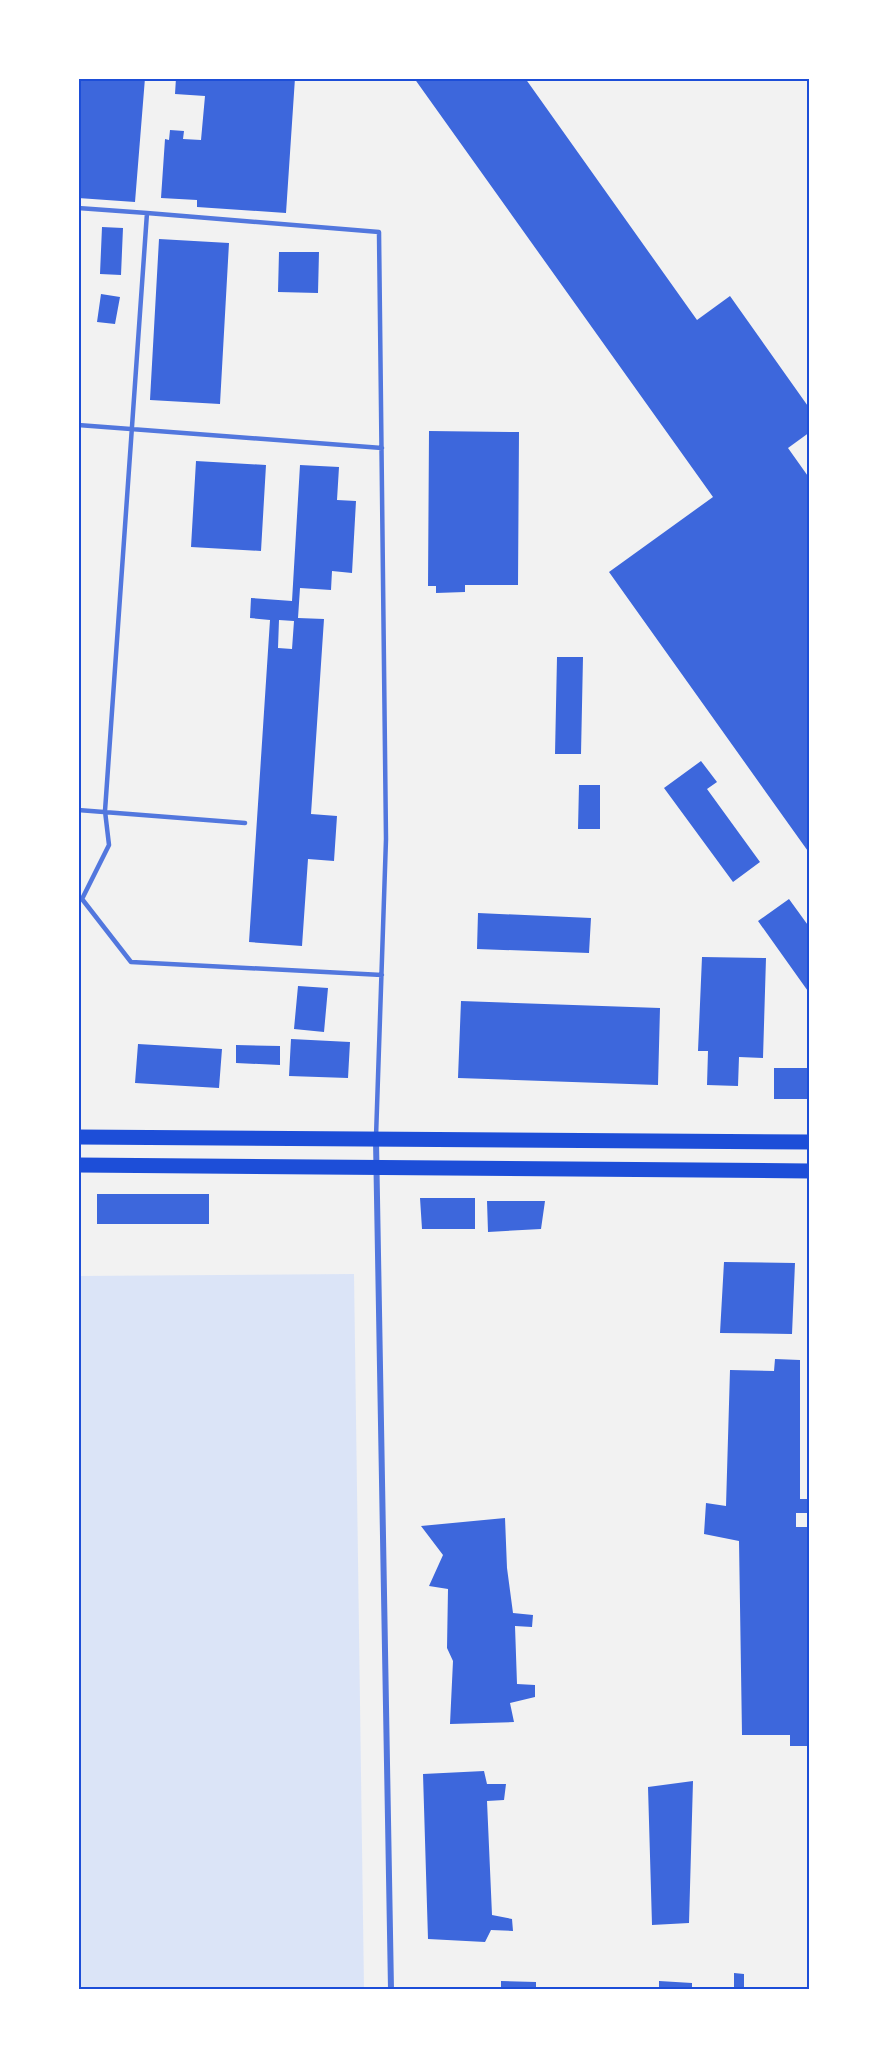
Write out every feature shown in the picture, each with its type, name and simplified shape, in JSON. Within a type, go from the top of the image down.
[{"type":"main road","points":[[78,1137],[810,1142]]},
{"type":"main road","points":[[78,1165],[810,1171]]},
{"type":"street","points":[[376,1138],[391,1989]]},
{"type":"lane","points":[[78,208],[379,232],[386,838],[376,1138]]},
{"type":"lane","points":[[147,213],[105,812],[109,845],[82,899],[131,962],[382,975]]},
{"type":"lane","points":[[78,425],[382,448]]},
{"type":"lane","points":[[78,810],[245,823]]},
{"type":"shaded area","points":[[354,1274],[364,1989],[78,1989],[78,1276]]},
{"type":"building","points":[[78,78],[145,78],[135,202],[78,198]]},
{"type":"building","points":[[176,78],[295,78],[286,213],[197,207],[197,200],[161,198],[165,139],[169,140],[170,130],[184,131],[183,139],[201,140],[205,96],[175,94]]},
{"type":"building","points":[[414,78],[525,78],[697,320],[730,296],[810,409],[810,432],[788,448],[810,479],[810,854],[609,572],[713,497]]},
{"type":"building","points":[[102,227],[123,228],[121,275],[100,274]]},
{"type":"building","points":[[159,239],[229,243],[220,404],[150,400]]},
{"type":"building","points":[[279,252],[319,252],[318,293],[278,292]]},
{"type":"building","points":[[101,294],[120,297],[115,324],[97,322]]},
{"type":"building","points":[[429,431],[519,432],[518,585],[465,585],[465,592],[436,593],[436,586],[428,586]]},
{"type":"building","points":[[196,461],[266,465],[261,551],[191,547]]},
{"type":"building","points":[[300,465],[339,467],[337,500],[356,501],[352,573],[332,571],[331,590],[300,588],[298,618],[324,619],[311,814],[337,816],[334,861],[308,859],[302,946],[249,942],[270,620],[250,618],[251,598],[292,601]],"holes":[[[279,620],[294,621],[292,649],[278,648]]]},
{"type":"building","points":[[557,657],[583,657],[581,754],[555,754]]},
{"type":"building","points":[[701,761],[717,782],[707,789],[760,862],[733,882],[664,788]]},
{"type":"building","points":[[579,785],[600,785],[600,829],[578,829]]},
{"type":"building","points":[[789,899],[810,928],[810,994],[758,921]]},
{"type":"building","points":[[478,913],[591,918],[589,953],[477,949]]},
{"type":"building","points":[[702,957],[766,958],[763,1058],[739,1057],[738,1086],[707,1085],[708,1051],[698,1051]]},
{"type":"building","points":[[298,986],[328,988],[324,1032],[294,1029]]},
{"type":"building","points":[[461,1001],[660,1008],[658,1085],[458,1078]]},
{"type":"building","points":[[291,1039],[350,1042],[348,1078],[289,1076]]},
{"type":"building","points":[[138,1044],[222,1049],[219,1088],[135,1083]]},
{"type":"building","points":[[236,1045],[280,1046],[280,1065],[236,1063]]},
{"type":"building","points":[[774,1068],[810,1068],[810,1099],[774,1099]]},
{"type":"building","points":[[97,1194],[209,1194],[209,1224],[97,1224]]},
{"type":"building","points":[[420,1198],[475,1198],[475,1229],[422,1229]]},
{"type":"building","points":[[487,1201],[545,1201],[541,1229],[488,1232]]},
{"type":"building","points":[[724,1262],[795,1263],[792,1334],[720,1333]]},
{"type":"building","points":[[775,1359],[800,1360],[800,1499],[810,1499],[810,1513],[796,1513],[796,1527],[809,1527],[810,1746],[790,1746],[790,1735],[742,1735],[739,1541],[704,1534],[706,1503],[726,1506],[730,1370],[774,1371]]},
{"type":"building","points":[[505,1518],[507,1568],[513,1613],[533,1615],[532,1627],[515,1626],[517,1684],[535,1685],[535,1697],[510,1703],[514,1722],[450,1724],[453,1661],[447,1648],[448,1589],[429,1586],[443,1555],[421,1526]]},
{"type":"building","points":[[484,1771],[487,1784],[506,1784],[504,1800],[487,1801],[492,1915],[512,1919],[513,1931],[491,1930],[485,1942],[428,1939],[423,1774]]},
{"type":"building","points":[[693,1781],[689,1923],[652,1925],[648,1787]]},
{"type":"building","points":[[734,1973],[744,1974],[744,1989],[734,1989]]},
{"type":"building","points":[[501,1981],[536,1982],[536,1989],[501,1989]]},
{"type":"building","points":[[659,1981],[692,1983],[692,1989],[659,1989]]}]
